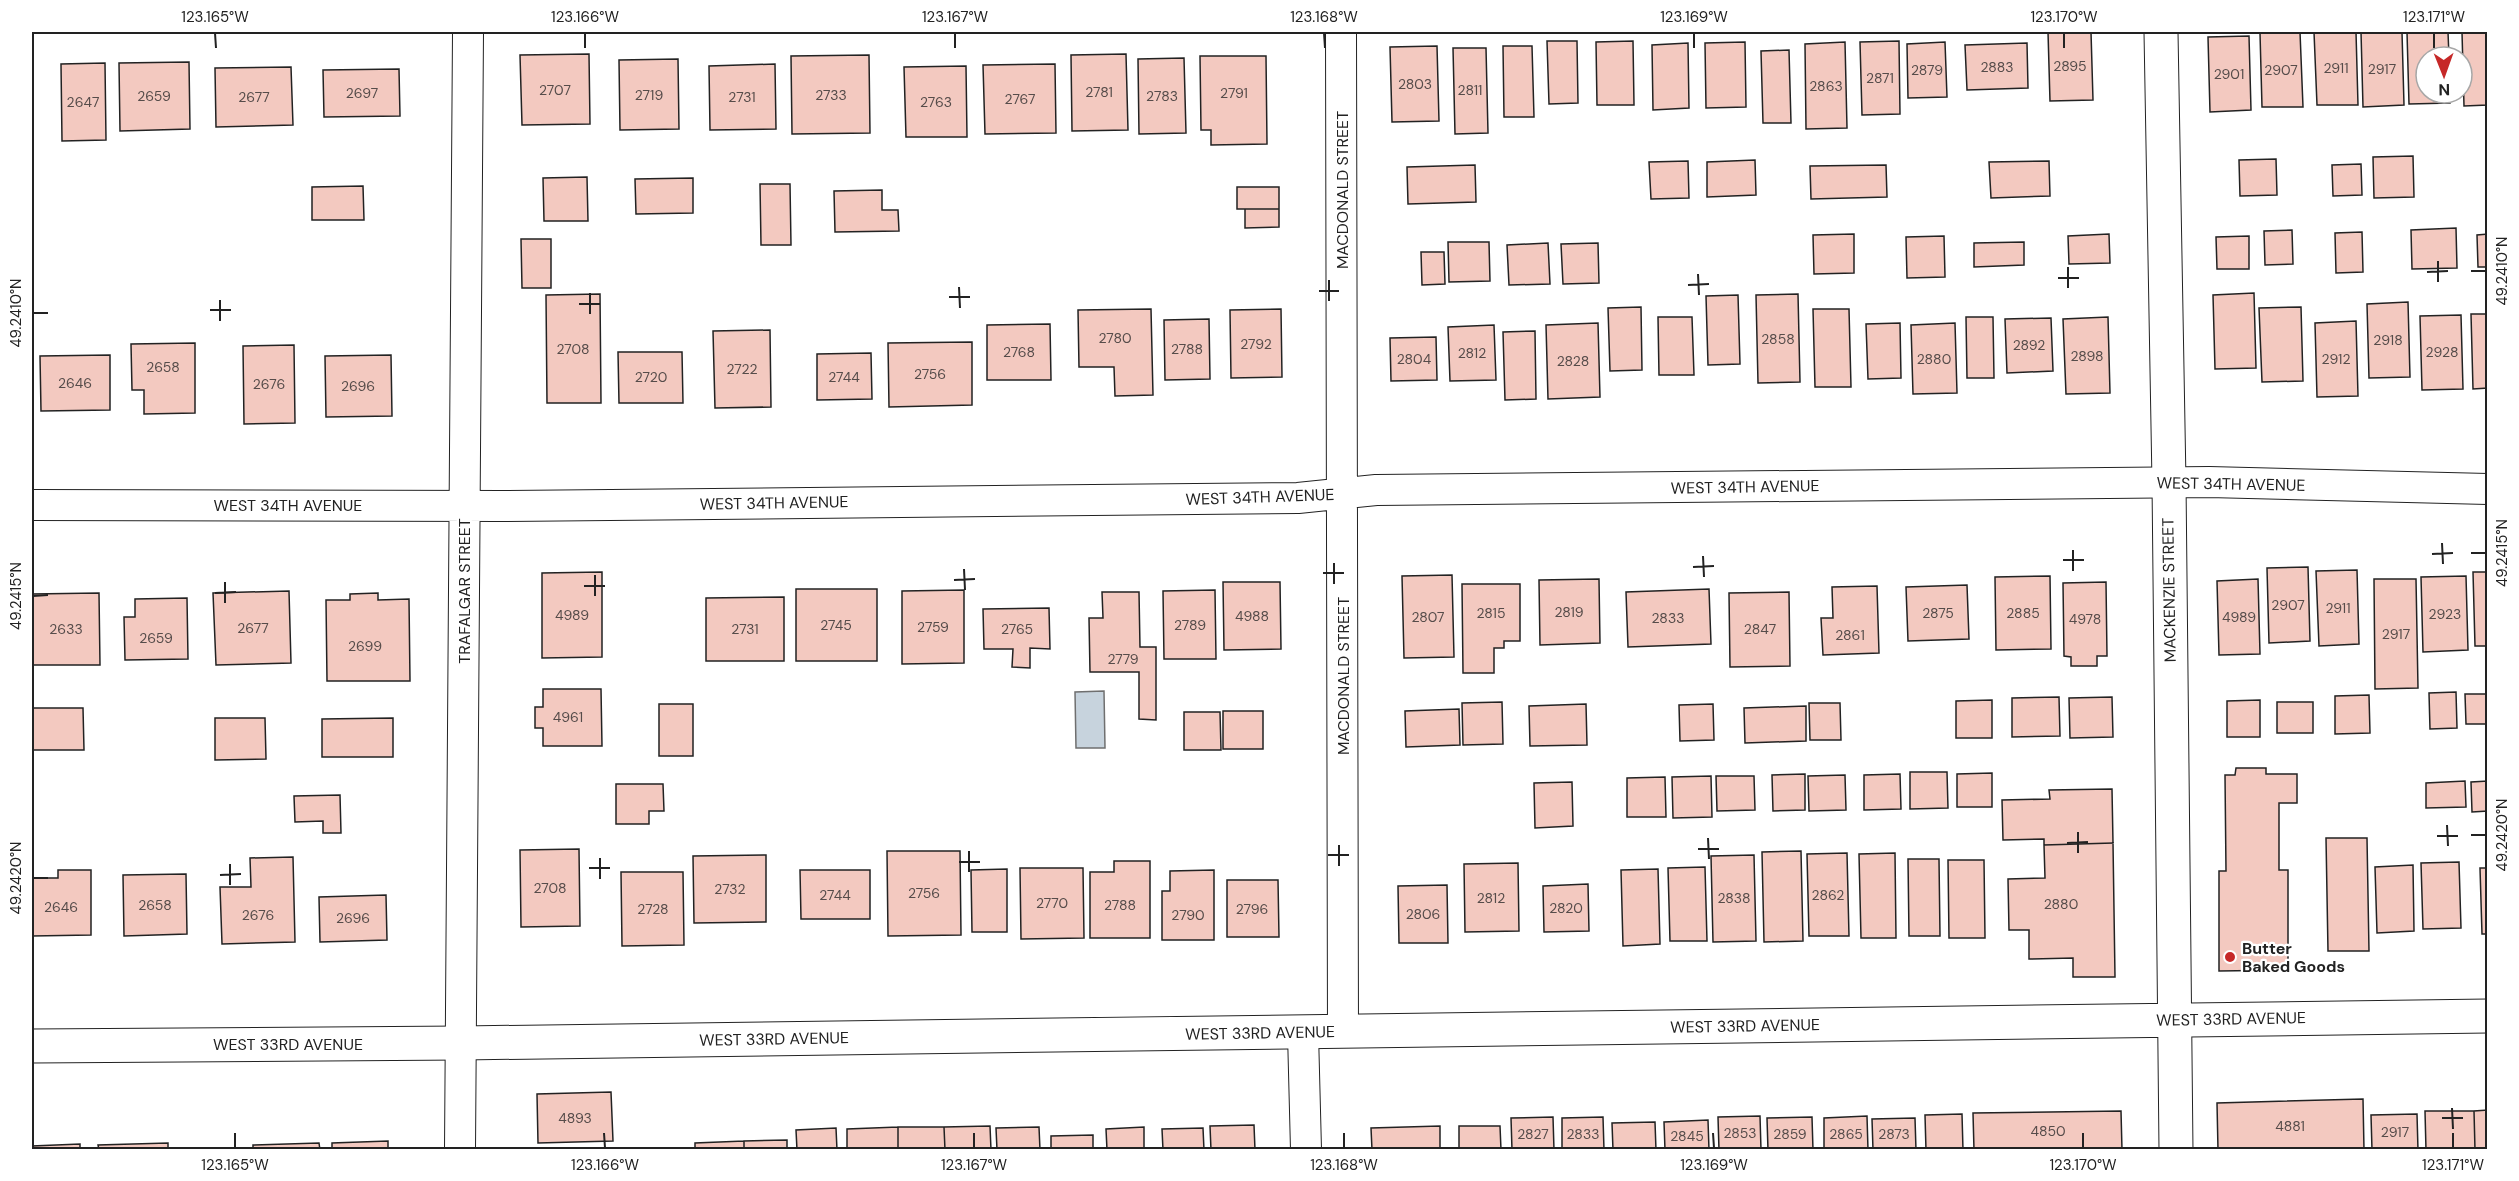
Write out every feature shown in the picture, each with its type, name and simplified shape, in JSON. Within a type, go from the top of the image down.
[{"type":"street","name":"TRAFALGAR STREET","points":[[460,1149],[468,32]]},
{"type":"street","name":"MACDONALD STREET","points":[[1341,32],[1343,1032]]},
{"type":"street","name":"MACKENZIE STREET","points":[[2161,32],[2169,482],[2176,1149]]},
{"type":"street","name":"WEST 34TH AVENUE","points":[[32,505],[464,506],[1298,498],[1376,490],[2169,482],[2487,489]]},
{"type":"street","name":"WEST 33RD AVENUE","points":[[32,1046],[1304,1033],[2487,1016]]},
{"type":"street","points":[[1304,1033],[1306,1149]]},
{"type":"shaded area","points":[[1104,691],[1105,748],[1076,748],[1075,692]]},
{"type":"building","points":[[2048,32],[2091,32],[2093,100],[2050,101]]},
{"type":"building","points":[[2300,32],[2303,107],[2262,107],[2260,33]]},
{"type":"building","points":[[2314,32],[2356,32],[2358,105],[2317,105]]},
{"type":"building","points":[[2361,32],[2402,32],[2404,105],[2363,107]]},
{"type":"building","points":[[2407,32],[2448,32],[2449,45],[2414,45],[2414,104],[2409,104]]},
{"type":"building","points":[[2462,32],[2488,32],[2488,105],[2464,106],[2474,105],[2474,45],[2462,45]]},
{"type":"building","points":[[2249,36],[2251,110],[2210,112],[2208,37]]},
{"type":"building","points":[[1547,41],[1577,41],[1578,103],[1549,104]]},
{"type":"building","points":[[1633,41],[1634,105],[1597,105],[1596,42]]},
{"type":"building","points":[[1899,41],[1900,114],[1862,115],[1860,42]]},
{"type":"building","points":[[1745,42],[1746,107],[1706,108],[1705,43]]},
{"type":"building","points":[[1845,42],[1847,128],[1806,129],[1805,44]]},
{"type":"building","points":[[1945,42],[1947,97],[1908,98],[1907,44]]},
{"type":"building","points":[[1688,43],[1689,108],[1653,110],[1652,45]]},
{"type":"building","points":[[2027,43],[2028,88],[1967,90],[1965,45]]},
{"type":"building","points":[[1437,46],[1439,121],[1392,122],[1390,47]]},
{"type":"building","points":[[1503,46],[1532,46],[1534,117],[1504,117]]},
{"type":"building","points":[[1453,48],[1486,48],[1488,133],[1455,134]]},
{"type":"building","points":[[1789,50],[1791,123],[1763,123],[1761,51]]},
{"type":"building","points":[[589,54],[590,124],[522,125],[520,55]]},
{"type":"building","points":[[1126,54],[1128,130],[1072,131],[1071,55]]},
{"type":"building","points":[[869,55],[870,133],[792,134],[791,56]]},
{"type":"building","points":[[1200,56],[1266,56],[1267,144],[1211,145],[1211,130],[1201,130]]},
{"type":"building","points":[[1184,58],[1186,133],[1139,134],[1138,59]]},
{"type":"building","points":[[678,59],[679,129],[620,130],[619,60]]},
{"type":"building","points":[[189,62],[190,129],[120,131],[119,63]]},
{"type":"building","points":[[105,63],[106,140],[62,141],[61,64]]},
{"type":"building","points":[[775,64],[776,129],[710,130],[709,66]]},
{"type":"building","points":[[1055,64],[1056,133],[985,134],[983,65]]},
{"type":"building","points":[[966,66],[967,137],[906,137],[904,67]]},
{"type":"building","points":[[291,67],[293,125],[216,127],[215,68]]},
{"type":"building","points":[[399,69],[400,116],[324,117],[323,70]]},
{"type":"building","points":[[2413,156],[2414,197],[2374,198],[2373,157]]},
{"type":"building","points":[[2276,159],[2277,195],[2240,196],[2239,160]]},
{"type":"building","points":[[1755,160],[1756,195],[1707,197],[1707,162]]},
{"type":"building","points":[[1688,161],[1689,198],[1651,199],[1649,162]]},
{"type":"building","points":[[2049,161],[2050,196],[1991,198],[1989,162]]},
{"type":"building","points":[[2361,164],[2362,195],[2333,196],[2332,165]]},
{"type":"building","points":[[1475,165],[1476,202],[1408,204],[1407,167]]},
{"type":"building","points":[[1886,165],[1887,197],[1811,199],[1810,166]]},
{"type":"building","points":[[587,177],[588,221],[544,221],[543,178]]},
{"type":"building","points":[[693,178],[693,213],[636,214],[635,179]]},
{"type":"building","points":[[760,184],[790,184],[791,245],[761,245]]},
{"type":"building","points":[[363,186],[364,220],[312,220],[312,187]]},
{"type":"building","points":[[1237,187],[1279,187],[1279,209],[1237,209]]},
{"type":"building","points":[[882,190],[882,210],[898,210],[899,231],[835,232],[834,191]]},
{"type":"building","points":[[1245,209],[1279,209],[1279,227],[1245,228]]},
{"type":"building","points":[[2456,228],[2457,268],[2412,269],[2411,230]]},
{"type":"building","points":[[2292,230],[2293,264],[2265,265],[2264,231]]},
{"type":"building","points":[[2362,232],[2363,272],[2336,273],[2335,233]]},
{"type":"building","points":[[1854,234],[1854,273],[1814,274],[1813,235]]},
{"type":"building","points":[[2109,234],[2110,263],[2069,264],[2068,236]]},
{"type":"building","points":[[2488,234],[2488,267],[2478,267],[2477,235]]},
{"type":"building","points":[[1944,236],[1945,277],[1907,278],[1906,237]]},
{"type":"building","points":[[2249,236],[2249,269],[2217,269],[2216,237]]},
{"type":"building","points":[[521,239],[551,239],[551,288],[522,288]]},
{"type":"building","points":[[1448,242],[1489,242],[1490,281],[1449,282]]},
{"type":"building","points":[[2024,242],[2024,265],[1974,267],[1974,243]]},
{"type":"building","points":[[1548,243],[1550,284],[1509,285],[1507,245]]},
{"type":"building","points":[[1598,243],[1599,283],[1563,284],[1561,244]]},
{"type":"building","points":[[1421,252],[1444,252],[1445,284],[1422,285]]},
{"type":"building","points":[[2254,293],[2256,368],[2215,369],[2213,295]]},
{"type":"building","points":[[600,294],[601,403],[547,403],[546,295]]},
{"type":"building","points":[[1798,294],[1800,382],[1758,383],[1756,295]]},
{"type":"building","points":[[1738,295],[1740,364],[1708,365],[1706,296]]},
{"type":"building","points":[[2408,302],[2410,377],[2369,378],[2367,304]]},
{"type":"building","points":[[1641,307],[1642,370],[1610,371],[1608,308]]},
{"type":"building","points":[[2301,307],[2303,381],[2262,382],[2259,308]]},
{"type":"building","points":[[1151,309],[1153,395],[1115,396],[1114,367],[1079,367],[1078,310]]},
{"type":"building","points":[[1281,309],[1282,377],[1231,378],[1230,310]]},
{"type":"building","points":[[1813,309],[1849,309],[1851,387],[1815,387]]},
{"type":"building","points":[[2471,314],[2488,314],[2488,388],[2473,389]]},
{"type":"building","points":[[2461,315],[2463,389],[2422,390],[2420,316]]},
{"type":"building","points":[[1658,317],[1692,317],[1694,375],[1659,375]]},
{"type":"building","points":[[1966,317],[1993,317],[1994,378],[1967,378]]},
{"type":"building","points":[[2108,317],[2110,393],[2066,394],[2063,319]]},
{"type":"building","points":[[2051,318],[2053,371],[2007,373],[2005,319]]},
{"type":"building","points":[[1209,319],[1210,379],[1165,380],[1164,320]]},
{"type":"building","points":[[2356,321],[2358,396],[2317,397],[2315,323]]},
{"type":"building","points":[[1598,323],[1600,397],[1548,399],[1546,325]]},
{"type":"building","points":[[1900,323],[1901,378],[1868,379],[1866,324]]},
{"type":"building","points":[[1955,323],[1957,393],[1913,394],[1911,325]]},
{"type":"building","points":[[1050,324],[1051,380],[987,380],[987,325]]},
{"type":"building","points":[[1494,325],[1496,380],[1450,381],[1448,327]]},
{"type":"building","points":[[770,330],[771,407],[715,408],[713,331]]},
{"type":"building","points":[[1535,331],[1536,399],[1505,400],[1503,332]]},
{"type":"building","points":[[1436,337],[1437,380],[1391,381],[1390,338]]},
{"type":"building","points":[[972,342],[972,405],[889,407],[888,343]]},
{"type":"building","points":[[195,343],[195,413],[144,414],[144,390],[132,390],[131,344]]},
{"type":"building","points":[[294,345],[295,423],[244,424],[243,346]]},
{"type":"building","points":[[618,352],[682,352],[683,403],[619,403]]},
{"type":"building","points":[[871,353],[872,399],[817,400],[817,354]]},
{"type":"building","points":[[110,355],[110,410],[41,411],[40,356]]},
{"type":"building","points":[[391,355],[392,416],[326,417],[325,356]]},
{"type":"building","points":[[2308,567],[2310,641],[2269,643],[2267,568]]},
{"type":"building","points":[[2357,570],[2359,644],[2319,646],[2316,571]]},
{"type":"building","points":[[602,572],[602,657],[542,658],[542,573]]},
{"type":"building","points":[[2473,572],[2488,572],[2488,646],[2475,646]]},
{"type":"building","points":[[1452,575],[1454,657],[1404,658],[1402,576]]},
{"type":"building","points":[[2050,576],[2051,649],[1996,650],[1995,577]]},
{"type":"building","points":[[2466,576],[2468,650],[2423,652],[2421,577]]},
{"type":"building","points":[[1599,579],[1600,643],[1540,645],[1539,580]]},
{"type":"building","points":[[2258,579],[2260,654],[2219,655],[2217,581]]},
{"type":"building","points":[[2374,579],[2416,579],[2418,688],[2375,689]]},
{"type":"building","points":[[1223,582],[1280,582],[1281,649],[1224,650]]},
{"type":"building","points":[[2106,582],[2107,656],[2097,656],[2097,666],[2071,666],[2071,657],[2064,656],[2063,583]]},
{"type":"building","points":[[1462,584],[1520,584],[1520,641],[1504,641],[1504,648],[1494,648],[1494,673],[1463,673]]},
{"type":"building","points":[[1967,585],[1969,639],[1908,641],[1906,587]]},
{"type":"building","points":[[1877,586],[1879,653],[1823,655],[1821,618],[1833,618],[1832,587]]},
{"type":"building","points":[[796,589],[877,589],[877,661],[796,661]]},
{"type":"building","points":[[1709,589],[1711,644],[1628,647],[1626,592]]},
{"type":"building","points":[[964,590],[964,663],[902,664],[902,591]]},
{"type":"building","points":[[1215,590],[1216,659],[1164,659],[1163,591]]},
{"type":"building","points":[[289,591],[291,663],[216,665],[213,593]]},
{"type":"building","points":[[1102,592],[1139,592],[1140,647],[1156,647],[1156,720],[1139,719],[1139,672],[1090,672],[1089,618],[1103,618]]},
{"type":"building","points":[[1789,592],[1790,666],[1730,667],[1729,593]]},
{"type":"building","points":[[99,593],[100,665],[32,665],[32,594]]},
{"type":"building","points":[[378,593],[378,600],[409,599],[410,681],[327,681],[326,600],[350,600],[350,594]]},
{"type":"building","points":[[784,597],[784,661],[706,661],[706,598]]},
{"type":"building","points":[[187,598],[188,659],[125,660],[124,617],[135,617],[135,599]]},
{"type":"building","points":[[1049,608],[1050,649],[1030,648],[1030,668],[1012,667],[1013,649],[984,649],[983,609]]},
{"type":"building","points":[[543,689],[601,689],[602,746],[543,746],[543,728],[535,728],[535,707],[543,707]]},
{"type":"building","points":[[2456,692],[2457,728],[2430,729],[2429,693]]},
{"type":"building","points":[[2465,694],[2488,694],[2488,724],[2466,724]]},
{"type":"building","points":[[2369,695],[2370,733],[2335,734],[2335,696]]},
{"type":"building","points":[[2059,697],[2060,736],[2012,737],[2012,698]]},
{"type":"building","points":[[2112,697],[2113,737],[2070,738],[2069,698]]},
{"type":"building","points":[[1992,700],[1992,738],[1956,738],[1956,701]]},
{"type":"building","points":[[2260,700],[2260,737],[2227,737],[2227,701]]},
{"type":"building","points":[[1502,702],[1503,744],[1463,745],[1462,703]]},
{"type":"building","points":[[2277,702],[2313,702],[2313,733],[2277,733]]},
{"type":"building","points":[[1809,703],[1840,703],[1841,740],[1810,740]]},
{"type":"building","points":[[659,704],[693,704],[693,756],[659,756]]},
{"type":"building","points":[[1586,704],[1587,745],[1530,746],[1529,706]]},
{"type":"building","points":[[1713,704],[1714,740],[1680,741],[1679,705]]},
{"type":"building","points":[[1806,706],[1806,741],[1745,743],[1744,708]]},
{"type":"building","points":[[32,708],[83,708],[84,750],[32,750]]},
{"type":"building","points":[[1459,709],[1460,745],[1406,747],[1405,711]]},
{"type":"building","points":[[1223,711],[1263,711],[1263,749],[1223,749]]},
{"type":"building","points":[[1184,712],[1220,712],[1221,750],[1184,750]]},
{"type":"building","points":[[215,718],[265,718],[266,759],[215,760]]},
{"type":"building","points":[[393,718],[393,757],[322,757],[322,719]]},
{"type":"building","points":[[2236,768],[2266,768],[2266,774],[2297,774],[2297,803],[2279,803],[2279,870],[2288,870],[2288,970],[2219,971],[2219,871],[2226,871],[2225,775],[2235,775]]},
{"type":"building","points":[[1910,772],[1947,772],[1948,808],[1910,809]]},
{"type":"building","points":[[1992,773],[1992,807],[1957,807],[1957,774]]},
{"type":"building","points":[[1805,774],[1805,810],[1773,811],[1772,775]]},
{"type":"building","points":[[1900,774],[1901,809],[1864,810],[1864,775]]},
{"type":"building","points":[[1845,775],[1846,810],[1809,811],[1808,776]]},
{"type":"building","points":[[1711,776],[1712,817],[1673,818],[1672,777]]},
{"type":"building","points":[[1716,776],[1754,776],[1755,810],[1717,811]]},
{"type":"building","points":[[1665,777],[1666,817],[1627,817],[1627,778]]},
{"type":"building","points":[[2465,781],[2466,807],[2426,808],[2426,783]]},
{"type":"building","points":[[2488,781],[2488,811],[2472,812],[2471,782]]},
{"type":"building","points":[[1572,782],[1573,826],[1535,828],[1534,783]]},
{"type":"building","points":[[616,784],[663,784],[664,811],[649,811],[649,824],[616,824]]},
{"type":"building","points":[[2112,789],[2113,843],[2044,845],[2044,839],[2003,840],[2002,800],[2050,799],[2049,790]]},
{"type":"building","points":[[340,795],[341,833],[323,833],[323,821],[295,822],[294,796]]},
{"type":"building","points":[[2326,838],[2367,838],[2369,951],[2328,951]]},
{"type":"building","points":[[2113,843],[2115,977],[2073,977],[2073,958],[2029,959],[2029,930],[2009,930],[2008,879],[2045,878],[2044,845]]},
{"type":"building","points":[[579,849],[580,926],[521,927],[520,850]]},
{"type":"building","points":[[887,851],[960,851],[961,935],[888,936]]},
{"type":"building","points":[[1801,851],[1803,941],[1764,942],[1762,852]]},
{"type":"building","points":[[1847,853],[1849,936],[1809,936],[1807,854]]},
{"type":"building","points":[[1895,853],[1896,938],[1861,938],[1859,854]]},
{"type":"building","points":[[766,855],[766,922],[694,923],[693,856]]},
{"type":"building","points":[[1754,855],[1756,941],[1713,942],[1711,856]]},
{"type":"building","points":[[293,857],[295,942],[222,944],[220,887],[251,887],[250,858]]},
{"type":"building","points":[[1908,859],[1939,859],[1940,936],[1909,936]]},
{"type":"building","points":[[1948,860],[1984,860],[1985,938],[1949,938]]},
{"type":"building","points":[[1114,861],[1150,861],[1150,938],[1090,938],[1090,872],[1114,872]]},
{"type":"building","points":[[2459,862],[2461,928],[2423,929],[2421,863]]},
{"type":"building","points":[[1518,863],[1519,931],[1465,932],[1464,864]]},
{"type":"building","points":[[2413,865],[2414,931],[2377,933],[2375,867]]},
{"type":"building","points":[[1705,867],[1707,941],[1670,941],[1668,868]]},
{"type":"building","points":[[1020,868],[1083,868],[1084,938],[1021,939]]},
{"type":"building","points":[[2480,868],[2488,868],[2488,934],[2482,934]]},
{"type":"building","points":[[1007,869],[1007,932],[972,932],[971,870]]},
{"type":"building","points":[[1658,869],[1660,944],[1623,946],[1621,870]]},
{"type":"building","points":[[58,870],[91,870],[91,935],[32,936],[32,878],[58,878]]},
{"type":"building","points":[[800,870],[870,870],[870,919],[801,919]]},
{"type":"building","points":[[1214,870],[1214,940],[1162,940],[1162,891],[1170,891],[1170,871]]},
{"type":"building","points":[[621,872],[683,872],[684,945],[622,946]]},
{"type":"building","points":[[186,874],[187,934],[124,936],[123,875]]},
{"type":"building","points":[[1227,880],[1278,880],[1279,937],[1227,937]]},
{"type":"building","points":[[1588,884],[1589,931],[1544,932],[1543,886]]},
{"type":"building","points":[[1447,885],[1448,943],[1399,943],[1398,886]]},
{"type":"building","points":[[386,895],[387,940],[320,942],[319,897]]},
{"type":"building","points":[[611,1092],[613,1141],[538,1143],[537,1094]]},
{"type":"building","points":[[2363,1099],[2364,1150],[2218,1150],[2217,1103]]},
{"type":"building","points":[[2488,1110],[2488,1150],[2475,1150],[2474,1111]]},
{"type":"building","points":[[2121,1111],[2122,1150],[1974,1150],[1973,1113]]},
{"type":"building","points":[[2425,1111],[2474,1111],[2475,1150],[2426,1150]]},
{"type":"building","points":[[1962,1114],[1963,1150],[1926,1150],[1925,1115]]},
{"type":"building","points":[[2417,1114],[2418,1150],[2372,1150],[2371,1115]]},
{"type":"building","points":[[1760,1116],[1761,1150],[1719,1150],[1718,1117]]},
{"type":"building","points":[[1867,1116],[1868,1150],[1824,1150],[1824,1118]]},
{"type":"building","points":[[1553,1117],[1554,1150],[1512,1150],[1511,1118]]},
{"type":"building","points":[[1603,1117],[1604,1150],[1562,1150],[1562,1118]]},
{"type":"building","points":[[1812,1117],[1813,1150],[1768,1150],[1767,1118]]},
{"type":"building","points":[[1915,1118],[1916,1150],[1873,1150],[1872,1119]]},
{"type":"building","points":[[1708,1120],[1709,1150],[1665,1150],[1664,1122]]},
{"type":"building","points":[[1655,1122],[1656,1150],[1613,1150],[1612,1123]]},
{"type":"building","points":[[1254,1125],[1255,1150],[1211,1150],[1210,1126]]},
{"type":"building","points":[[990,1126],[991,1150],[945,1150],[944,1127]]},
{"type":"building","points":[[1440,1126],[1440,1150],[1372,1150],[1371,1128]]},
{"type":"building","points":[[1459,1126],[1500,1126],[1501,1150],[1459,1150]]},
{"type":"building","points":[[898,1127],[898,1150],[847,1150],[847,1129]]},
{"type":"building","points":[[898,1127],[944,1127],[945,1150],[898,1150]]},
{"type":"building","points":[[1039,1127],[1040,1150],[997,1150],[996,1128]]},
{"type":"building","points":[[1144,1127],[1144,1150],[1107,1150],[1106,1129]]},
{"type":"building","points":[[836,1128],[837,1150],[797,1150],[796,1130]]},
{"type":"building","points":[[1203,1128],[1204,1150],[1163,1150],[1162,1129]]},
{"type":"building","points":[[1093,1135],[1093,1150],[1051,1150],[1051,1136]]},
{"type":"building","points":[[787,1140],[787,1150],[744,1150],[744,1141]]},
{"type":"building","points":[[388,1141],[388,1150],[332,1150],[332,1143]]},
{"type":"building","points":[[744,1141],[744,1150],[695,1150],[695,1143]]},
{"type":"building","points":[[168,1143],[168,1150],[99,1150],[98,1145]]},
{"type":"building","points":[[319,1143],[320,1150],[253,1150],[253,1145]]},
{"type":"building","points":[[80,1144],[80,1150],[32,1150],[32,1146]]},
{"type":"place","name":"Butter Baked Goods","points":[[2230,957]]}]
